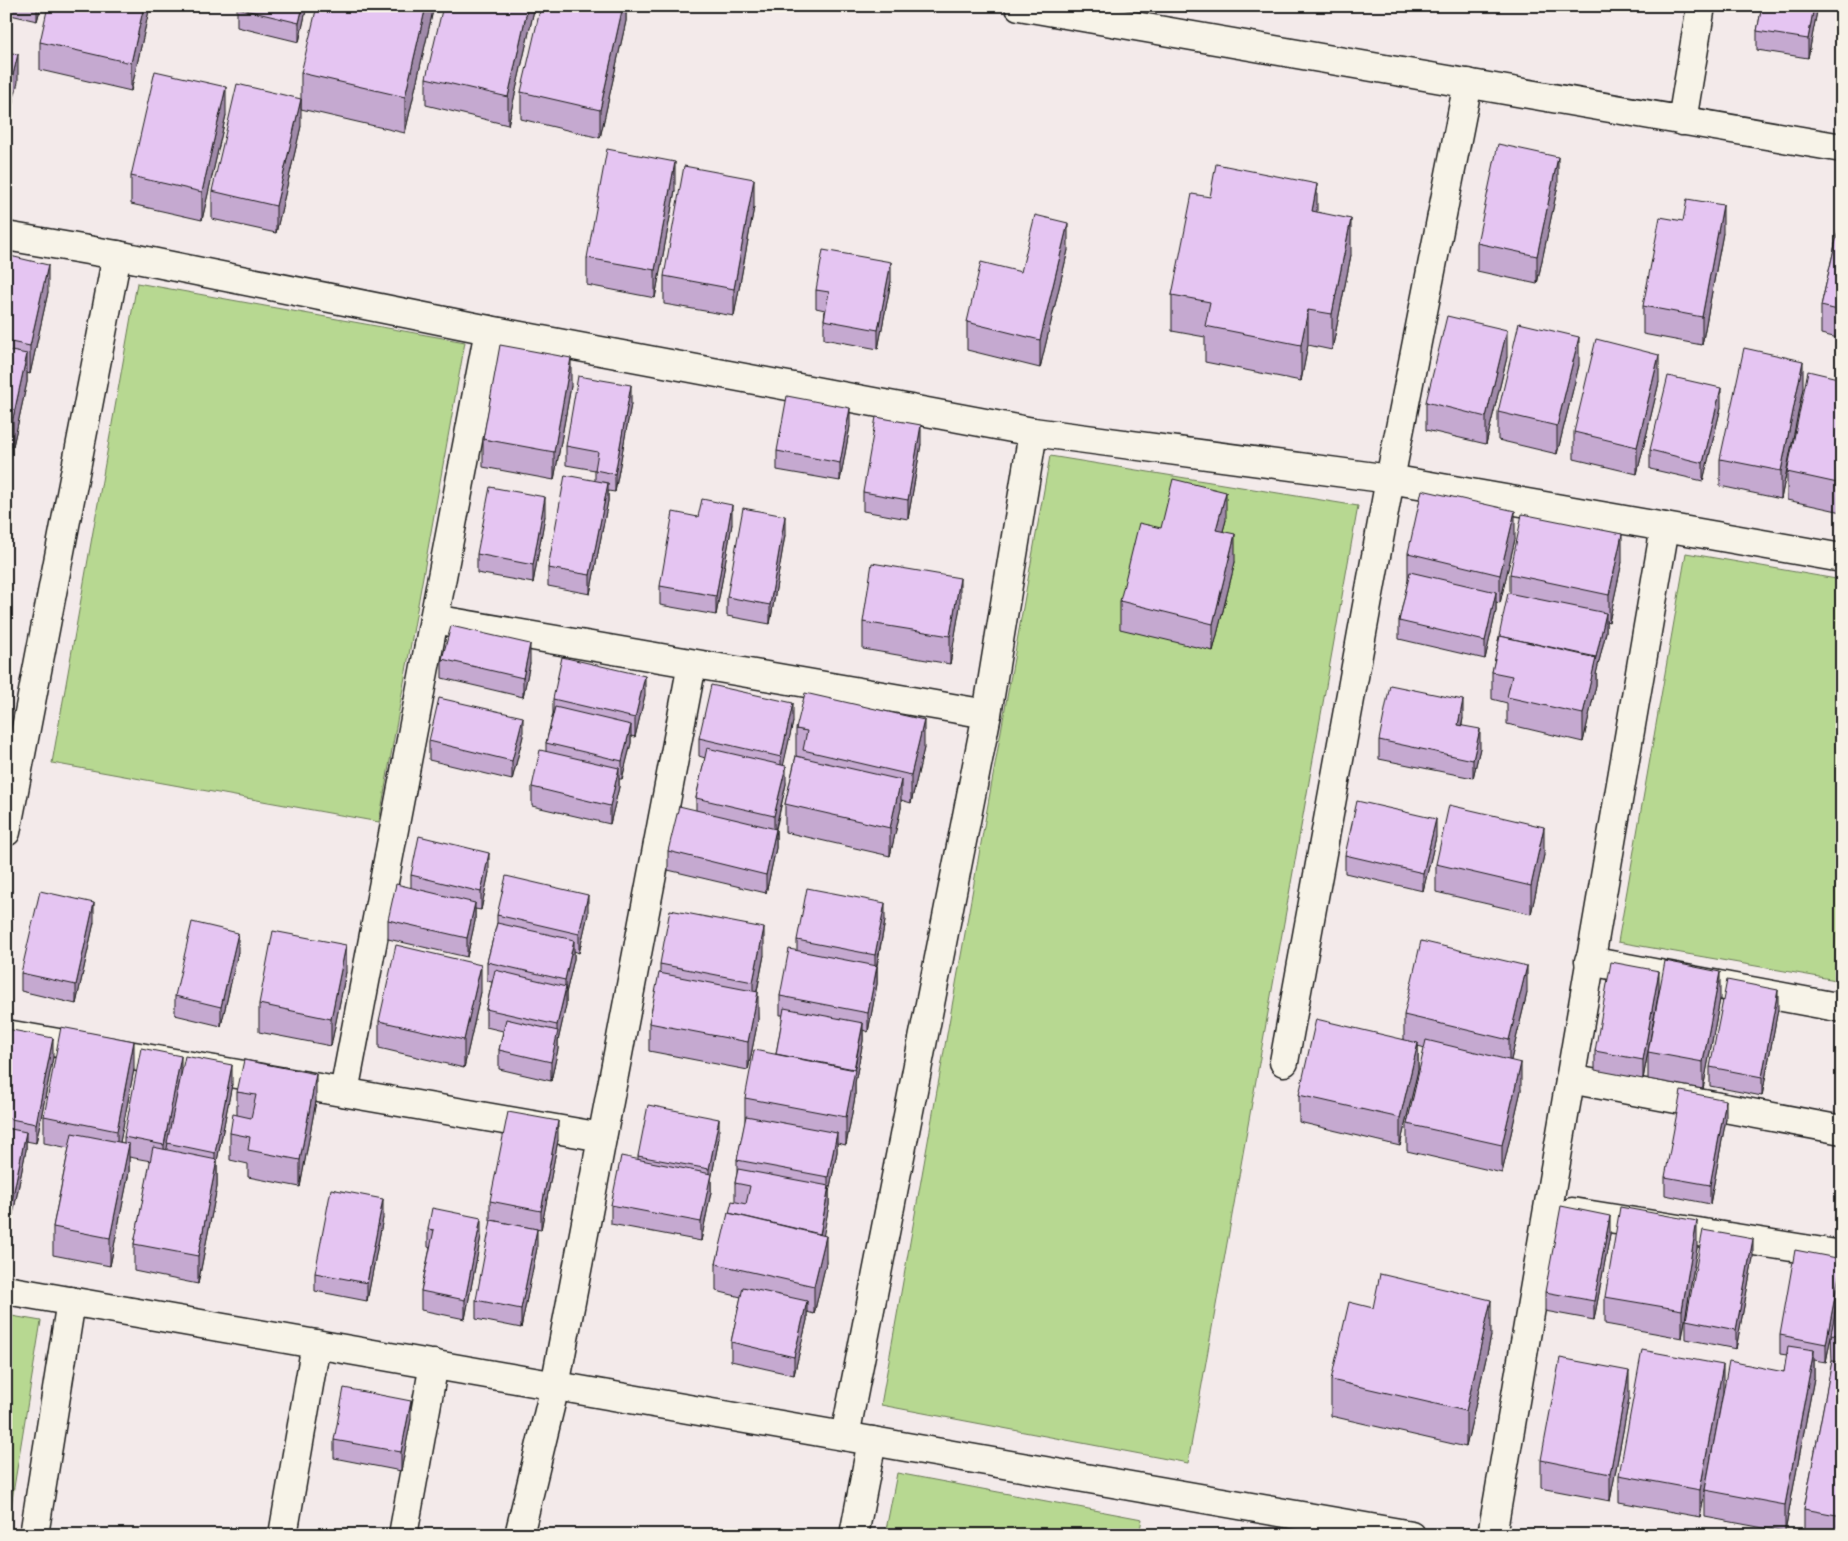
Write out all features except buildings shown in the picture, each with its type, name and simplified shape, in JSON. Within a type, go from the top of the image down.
[{"type":"street","points":[[1019,6],[1106,14],[1468,83],[1842,148]]},
{"type":"street","points":[[1682,121],[1701,6]]},
{"type":"street","points":[[1284,1062],[1390,479],[1468,83]]},
{"type":"street","points":[[6,236],[117,255],[489,330],[1033,432],[1390,479],[1842,558]]},
{"type":"street","points":[[6,832],[117,255]]},
{"type":"street","points":[[344,1092],[489,330]]},
{"type":"street","points":[[845,1436],[986,714],[1033,432]]},
{"type":"street","points":[[1492,1535],[1665,527]]},
{"type":"street","points":[[434,620],[986,714]]},
{"type":"street","points":[[519,1535],[555,1386],[692,664]]},
{"type":"street","points":[[1590,961],[1842,1008]]},
{"type":"street","points":[[6,1034],[602,1137]]},
{"type":"street","points":[[1570,1079],[1842,1130]]},
{"type":"street","points":[[1548,1208],[1842,1256]]},
{"type":"street","points":[[6,1290],[1411,1535]]},
{"type":"street","points":[[34,1535],[71,1301]]},
{"type":"street","points":[[283,1535],[316,1344]]},
{"type":"street","points":[[403,1535],[434,1364]]},
{"type":"street","points":[[854,1535],[872,1441]]},
{"type":"green space","points":[[137,283],[465,342],[379,822],[52,763]]},
{"type":"green space","points":[[1050,456],[1358,506],[1188,1463],[881,1405]]},
{"type":"green space","points":[[1686,553],[1842,580],[1842,981],[1618,942]]},
{"type":"green space","points":[[6,1315],[41,1321],[10,1512],[6,1512]]},
{"type":"green space","points":[[897,1473],[1142,1519],[1139,1535],[885,1535]]}]
